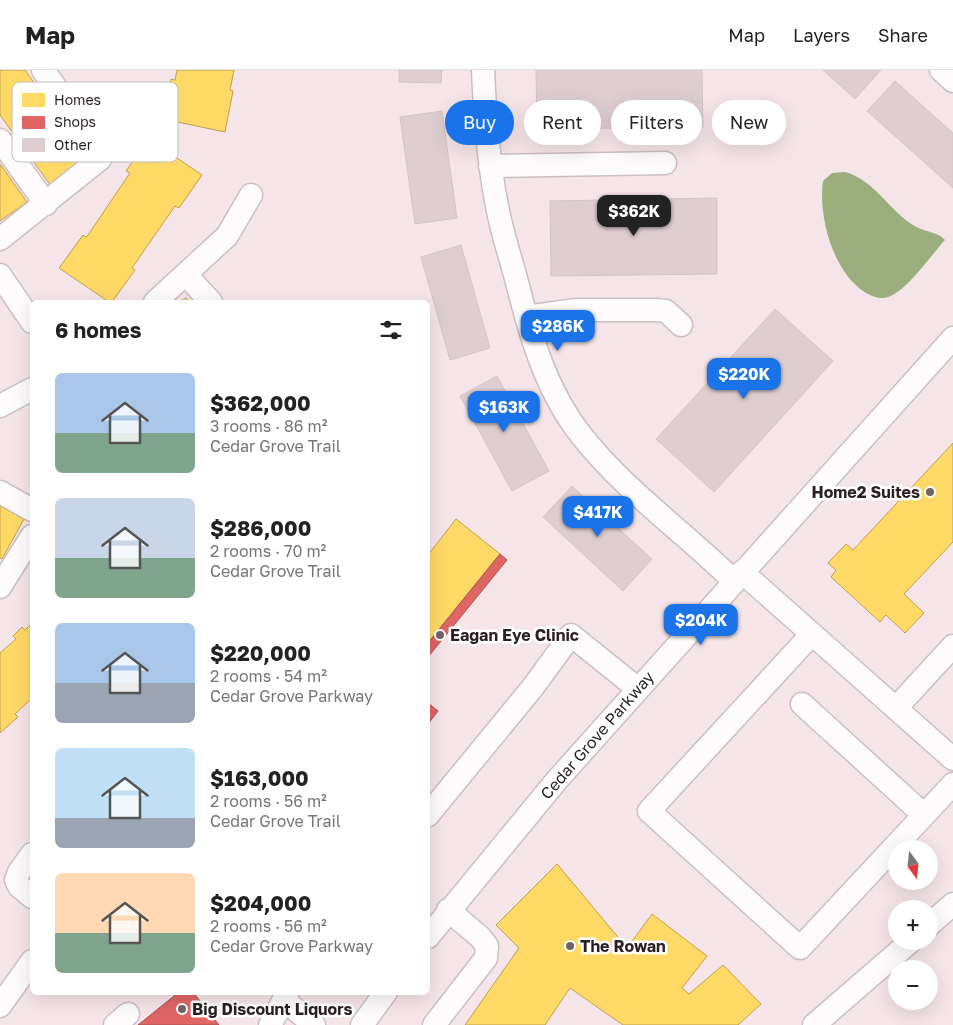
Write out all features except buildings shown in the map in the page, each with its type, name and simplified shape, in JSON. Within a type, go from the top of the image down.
[{"type":"street","points":[[43,70],[52,82]]},
{"type":"street","points":[[483,70],[490,166],[497,208],[526,317],[548,380],[560,405],[581,436],[610,467],[738,577],[812,634],[953,759]]},
{"type":"street","points":[[941,70],[953,80]]},
{"type":"street","points":[[0,140],[12,157]]},
{"type":"street","points":[[16,162],[46,204]]},
{"type":"street","points":[[0,239],[94,166],[96,162]]},
{"type":"street","points":[[490,166],[665,163]]},
{"type":"street","points":[[157,300],[227,236],[251,195]]},
{"type":"street","points":[[186,275],[209,300]]},
{"type":"street","points":[[0,276],[30,319]]},
{"type":"street","points":[[526,317],[576,310],[656,310],[666,311],[681,325]]},
{"type":"street","name":"Cedar Grove Parkway","points":[[430,933],[535,806],[953,338]]},
{"type":"street","points":[[0,406],[30,390]]},
{"type":"street","points":[[0,492],[30,509]]},
{"type":"street","points":[[2,581],[30,539]]},
{"type":"street","points":[[812,634],[649,811],[800,948],[953,784]]},
{"type":"street","points":[[430,813],[533,688],[571,635],[638,689]]},
{"type":"street","points":[[896,708],[953,646]]},
{"type":"street","points":[[802,704],[924,815]]},
{"type":"street","points":[[30,857],[19,872],[16,880],[19,886],[30,895]]},
{"type":"street","points":[[938,917],[953,904]]},
{"type":"street","points":[[434,1025],[486,958],[487,946],[480,937],[448,910]]},
{"type":"street","points":[[814,1025],[901,950]]},
{"type":"street","points":[[0,1006],[30,964]]},
{"type":"street","points":[[362,1025],[384,995]]},
{"type":"street","points":[[270,1025],[286,996],[314,1025]]},
{"type":"shaded area","points":[[845,172],[864,181],[904,219],[945,240],[903,288],[888,297],[879,298],[872,296],[852,282],[843,270],[830,242],[823,210],[823,181],[832,173]]},
{"type":"place","name":"Home2 Suites","points":[[930,492]]},
{"type":"place","name":"Eagan Eye Clinic","points":[[440,635]]},
{"type":"place","name":"The Rowan","points":[[570,946]]},
{"type":"place","name":"Big Discount Liquors","points":[[182,1009]]}]
